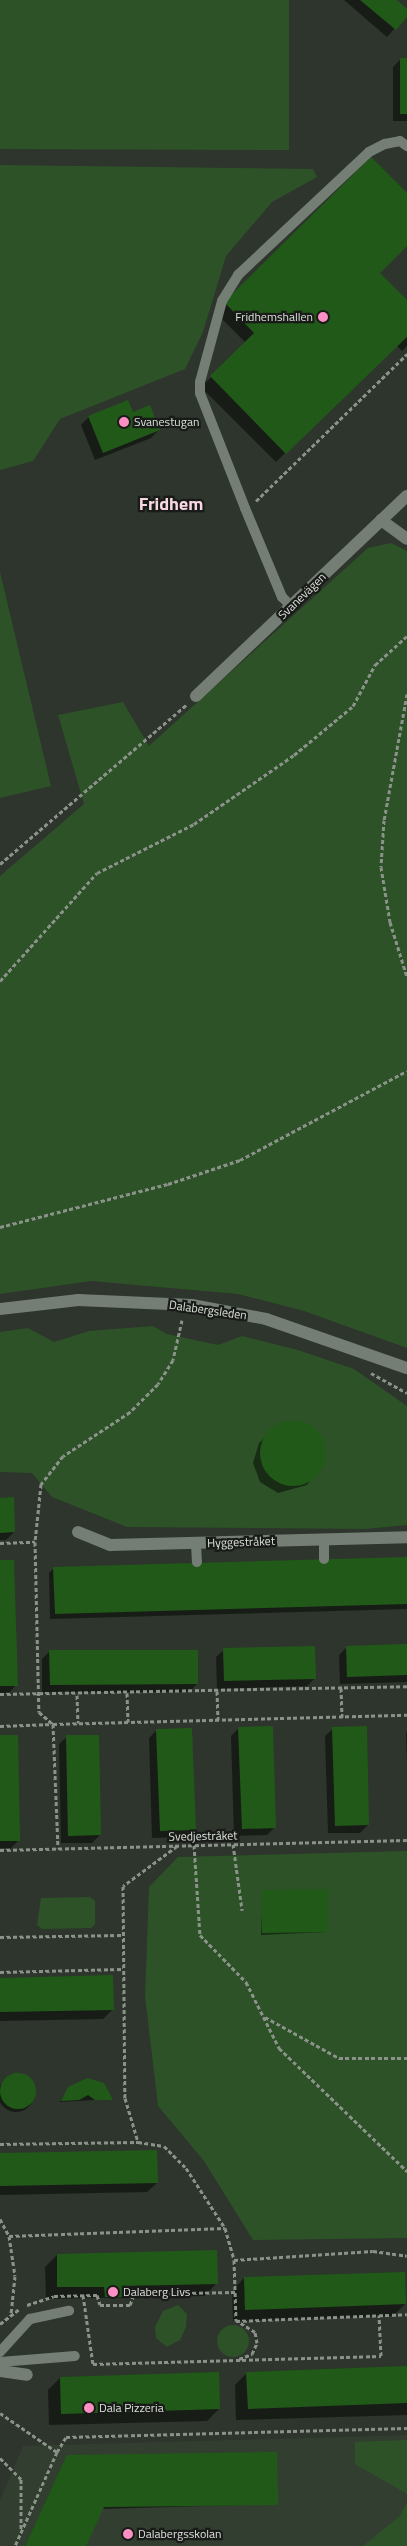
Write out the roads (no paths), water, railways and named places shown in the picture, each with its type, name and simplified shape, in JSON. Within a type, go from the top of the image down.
[{"type":"street","name":"Svanevägen","points":[[196,696],[407,496]]},
{"type":"street","points":[[381,520],[407,539]]},
{"type":"street","name":"Dalabergsleden","points":[[0,1309],[78,1300],[192,1305],[266,1319],[407,1368]]},
{"type":"street","name":"Hyggestråket","points":[[78,1532],[110,1546],[407,1537]]},
{"type":"street","points":[[0,2371],[27,2375]]},
{"type":"lane","points":[[291,606],[282,597],[200,393],[222,301],[238,275],[369,152],[385,144],[400,142],[407,146]]},
{"type":"lane","points":[[324,1540],[324,1559]]},
{"type":"lane","points":[[196,1544],[197,1562]]},
{"type":"lane","points":[[0,2352],[30,2319],[69,2311]]},
{"type":"lane","points":[[0,2362],[74,2356]]},
{"type":"place","name":"Fridhemshallen","points":[[323,317]]},
{"type":"place","name":"Svanestugan","points":[[124,422]]},
{"type":"place","name":"Dalaberg Livs","points":[[113,2292]]},
{"type":"place","name":"Dala Pizzeria","points":[[89,2408]]},
{"type":"place","name":"Dalabergsskolan","points":[[128,2534]]},
{"type":"district","name":"Fridhem","points":[[171,504]]}]
